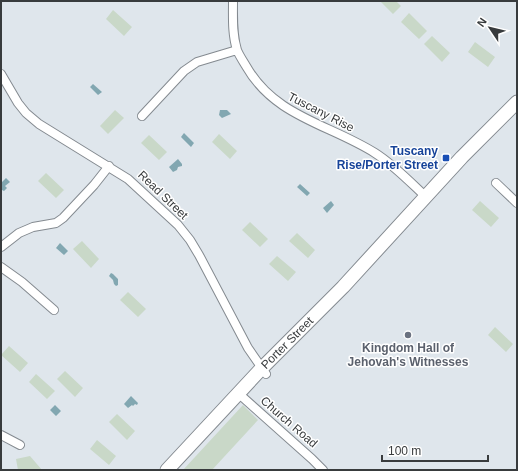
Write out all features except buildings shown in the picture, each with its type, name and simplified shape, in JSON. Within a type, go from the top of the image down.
[{"type":"main road","name":"Porter Street","points":[[495,124],[517,94]]},
{"type":"main road","name":"Porter Street","points":[[174,470],[264,371],[364,275],[409,216],[462,157],[517,102]]},
{"type":"main road","name":"Porter Street","points":[[167,470],[241,396]]},
{"type":"street","name":"Tuscany Rise","points":[[233,1],[233,24],[237,50],[259,86],[278,104],[376,153],[399,171],[426,197]]},
{"type":"street","points":[[142,116],[184,71],[197,62],[237,50]]},
{"type":"street","name":"Read Street","points":[[1,74],[18,103],[26,113],[39,124],[128,179],[178,225],[190,240],[248,348],[264,371]]},
{"type":"street","points":[[2,246],[18,233],[33,227],[56,223],[63,218],[109,166]]},
{"type":"street","points":[[496,183],[517,203]]},
{"type":"street","points":[[1,267],[22,282],[54,310]]},
{"type":"street","name":"Church Road","points":[[241,396],[323,470]]},
{"type":"street","points":[[1,435],[20,445]]},
{"type":"green space","points":[[380,1],[396,1],[401,6],[393,14]]},
{"type":"green space","points":[[113,10],[132,27],[124,36],[106,19]]},
{"type":"green space","points":[[409,13],[427,31],[419,39],[401,22]]},
{"type":"green space","points":[[432,36],[450,53],[442,62],[424,44]]},
{"type":"green space","points":[[475,42],[495,57],[488,67],[468,52]]},
{"type":"green space","points":[[115,110],[124,118],[108,134],[100,126]]},
{"type":"green space","points":[[219,134],[237,151],[230,159],[212,142]]},
{"type":"green space","points":[[149,135],[167,152],[159,160],[141,143]]},
{"type":"green space","points":[[46,173],[64,190],[56,198],[38,181]]},
{"type":"green space","points":[[480,201],[499,218],[491,227],[472,210]]},
{"type":"green space","points":[[250,222],[268,239],[260,247],[242,230]]},
{"type":"green space","points":[[297,233],[315,250],[308,258],[289,241]]},
{"type":"green space","points":[[82,241],[99,259],[91,268],[73,249]]},
{"type":"green space","points":[[277,256],[296,272],[288,281],[269,264]]},
{"type":"green space","points":[[128,292],[146,309],[138,317],[120,300]]},
{"type":"green space","points":[[495,327],[513,344],[506,352],[488,335]]},
{"type":"green space","points":[[9,346],[28,363],[20,372],[1,355]]},
{"type":"green space","points":[[65,371],[83,388],[75,397],[57,379]]},
{"type":"green space","points":[[36,374],[55,391],[47,399],[29,382]]},
{"type":"green space","points":[[243,405],[258,420],[212,470],[183,470]]},
{"type":"green space","points":[[117,414],[135,431],[127,440],[109,422]]},
{"type":"green space","points":[[97,440],[116,456],[109,465],[90,449]]},
{"type":"green space","points":[[30,456],[42,470],[18,470],[16,459]]},
{"type":"water","points":[[93,84],[102,92],[98,95],[90,87]]},
{"type":"water","points":[[220,110],[227,110],[231,114],[222,118],[219,115]]},
{"type":"water","points":[[184,133],[194,143],[191,147],[181,137]]},
{"type":"water","points":[[178,159],[182,166],[178,167],[177,170],[173,172],[169,167]]},
{"type":"water","points":[[6,178],[10,182],[5,186],[7,188],[4,191],[1,191],[1,183]]},
{"type":"water","points":[[300,184],[310,193],[307,196],[297,187]]},
{"type":"water","points":[[331,201],[334,205],[327,213],[323,208]]},
{"type":"water","points":[[60,243],[68,251],[64,255],[56,248]]},
{"type":"water","points":[[111,273],[118,279],[118,285],[116,286],[109,276]]},
{"type":"water","points":[[131,396],[138,403],[137,405],[132,405],[128,408],[124,404]]},
{"type":"water","points":[[55,405],[61,411],[56,416],[50,410]]},
{"type":"place","name":"Tuscany Rise/Porter Street","points":[[446,158]]},
{"type":"place","name":"Kingdom Hall of Jehovah's Witnesses","points":[[408,335]]}]
